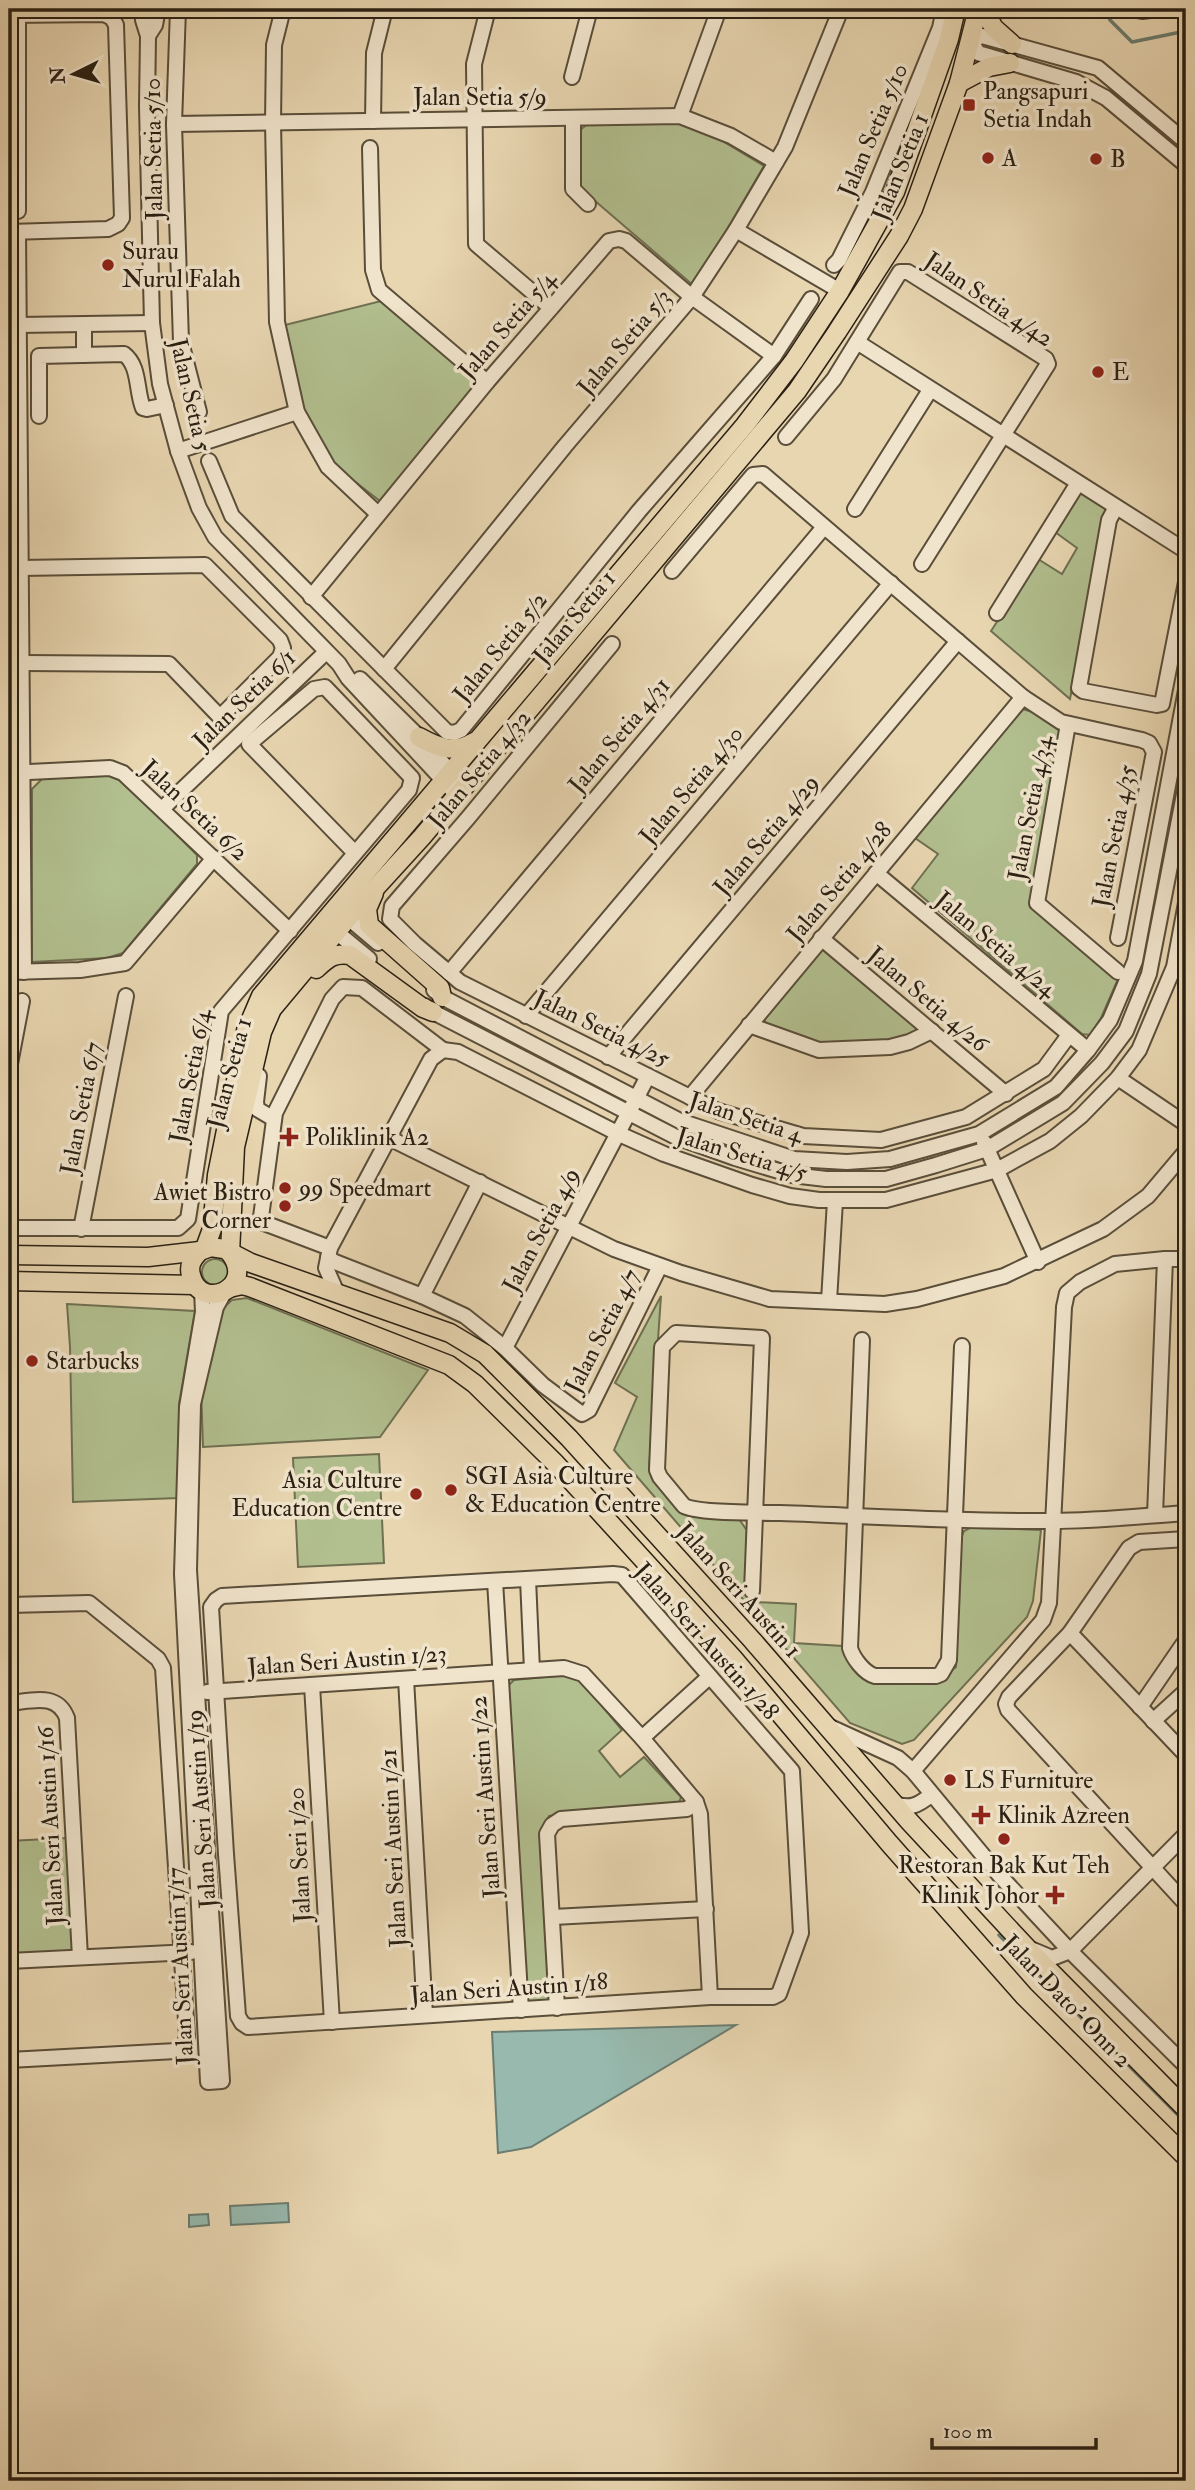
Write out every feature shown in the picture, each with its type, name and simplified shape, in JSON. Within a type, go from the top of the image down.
[{"type":"main road","name":"Jalan Setia 1","points":[[230,1253],[235,1147],[259,1044],[272,1009],[336,920],[447,777],[745,425],[794,361],[839,291],[895,192],[950,39],[956,9]]},
{"type":"main road","points":[[916,133],[957,57],[971,41],[966,26],[968,9]]},
{"type":"main road","name":"Jalan Setia 1","points":[[202,1249],[212,1229],[218,1175],[246,1031],[261,996],[422,837],[797,391],[914,209],[959,83],[980,9]]},
{"type":"main road","points":[[980,9],[994,29],[1012,44]]},
{"type":"main road","points":[[959,83],[989,67],[1010,63]]},
{"type":"main road","points":[[839,291],[861,289],[879,265]]},
{"type":"main road","points":[[837,332],[844,314],[844,301],[839,291]]},
{"type":"main road","points":[[419,737],[440,747],[455,750],[478,739]]},
{"type":"main road","points":[[272,1009],[330,956],[337,953],[350,955],[422,1008],[437,1005],[440,988],[369,925],[367,909],[371,897],[422,837]]},
{"type":"main road","points":[[9,1255],[148,1257],[218,1247],[230,1253],[236,1261],[237,1273],[227,1290],[218,1294],[198,1288],[9,1281]]},
{"type":"main road","points":[[198,1288],[190,1270],[194,1256],[202,1249]]},
{"type":"main road","name":"Jalan Seri Austin 1","points":[[230,1253],[450,1333],[485,1354],[569,1438],[753,1641],[909,1821]]},
{"type":"main road","name":"Jalan Seri Austin 1","points":[[227,1290],[242,1285],[250,1287],[449,1365],[475,1384],[556,1464],[733,1658],[889,1843]]},
{"type":"main road","points":[[889,1843],[909,1821]]},
{"type":"main road","name":"Jalan Dato' Onn 2","points":[[909,1821],[1027,1948],[1186,2109]]},
{"type":"main road","name":"Jalan Dato' Onn 2","points":[[889,1843],[1024,1996],[1186,2157]]},
{"type":"street","name":"Jalan Setia 5","points":[[146,9],[143,20],[148,36],[152,323],[160,384],[178,451],[199,508],[215,537],[339,664],[348,678],[460,790]]},
{"type":"street","name":"Jalan Setia 5","points":[[148,36],[155,25],[158,9]]},
{"type":"street","name":"Jalan Setia 5/10","points":[[178,9],[173,124],[181,342],[199,412]]},
{"type":"street","points":[[283,9],[274,45],[277,323],[297,412],[328,467],[378,514]]},
{"type":"street","points":[[373,121],[374,53],[385,9]]},
{"type":"street","points":[[488,9],[474,64],[476,244],[551,308]]},
{"type":"street","points":[[572,78],[590,9]]},
{"type":"street","points":[[680,116],[719,9]]},
{"type":"street","name":"Jalan Setia 5/3","points":[[384,669],[565,446],[692,297],[785,147],[841,9]]},
{"type":"street","name":"Jalan Setia 5/10","points":[[834,265],[873,192],[940,28],[944,9]]},
{"type":"street","points":[[1131,9],[1158,9]]},
{"type":"street","points":[[18,211],[14,15],[104,14],[112,18],[116,25],[122,218],[118,224],[108,229],[13,232],[19,324],[14,425],[21,568],[22,663],[16,773],[24,972]]},
{"type":"street","points":[[1186,142],[1098,68],[982,36],[971,41],[978,53],[1076,82],[1106,98],[1186,165]]},
{"type":"street","name":"Jalan Setia 5/9","points":[[173,124],[680,116],[731,136],[776,162]]},
{"type":"street","points":[[573,119],[573,189],[588,204]]},
{"type":"street","points":[[370,148],[373,270],[379,289],[487,382]]},
{"type":"street","points":[[736,230],[839,291]]},
{"type":"street","name":"Jalan Setia 5/4","points":[[311,597],[487,382],[608,241],[626,241],[692,297],[774,356]]},
{"type":"street","name":"Jalan Setia 4/42","points":[[786,437],[834,379],[896,275],[904,271],[1046,359],[1048,364],[1002,433]]},
{"type":"street","name":"Jalan Setia 5/2","points":[[209,461],[232,516],[447,732],[454,733],[461,730],[635,516],[774,356],[811,299]]},
{"type":"street","points":[[19,324],[152,323]]},
{"type":"street","points":[[84,325],[85,355]]},
{"type":"street","points":[[857,342],[1186,551]]},
{"type":"street","points":[[39,416],[39,356],[124,354],[130,358],[135,369],[143,408],[166,405]]},
{"type":"street","points":[[855,509],[930,390]]},
{"type":"street","points":[[178,451],[297,412]]},
{"type":"street","points":[[922,564],[1002,433]]},
{"type":"street","points":[[672,571],[753,475],[763,474],[1023,697],[1054,720],[1068,724]]},
{"type":"street","points":[[997,612],[1078,483]]},
{"type":"street","points":[[1116,507],[1109,520],[1079,688],[1083,691],[1162,704],[1186,582]]},
{"type":"street","name":"Jalan Setia 4/31","points":[[449,973],[824,527]]},
{"type":"street","points":[[21,568],[205,565],[280,640],[283,648],[280,657],[220,718],[169,664],[22,663]]},
{"type":"street","name":"Jalan Setia 4/30","points":[[526,1016],[891,583]]},
{"type":"street","name":"Jalan Setia 4/29","points":[[608,1057],[958,641]]},
{"type":"street","name":"Jalan Setia 4/32","points":[[393,924],[390,919],[392,906],[612,644]]},
{"type":"street","name":"Jalan Setia 6/1","points":[[163,808],[326,652]]},
{"type":"street","name":"Jalan Setia 5","points":[[339,664],[353,671],[419,737],[447,777]]},
{"type":"street","name":"Jalan Setia 6/4","points":[[9,1228],[178,1228],[188,1219],[221,1011],[409,790],[411,784],[412,778],[326,687],[314,689],[249,744],[355,853]]},
{"type":"street","name":"Jalan Setia 4","points":[[437,1005],[680,1121],[794,1159],[847,1162],[890,1159],[979,1134],[1056,1087],[1110,1020],[1123,993],[1135,961],[1186,690]]},
{"type":"street","name":"Jalan Setia 4/28","points":[[690,1097],[1023,697]]},
{"type":"street","name":"Jalan Setia 4/35","points":[[1068,724],[1142,740],[1149,743],[1153,752],[1118,938]]},
{"type":"street","name":"Jalan Setia 4/34","points":[[1068,724],[1036,899],[1039,906],[1118,972]]},
{"type":"street","name":"Jalan Setia 6/2","points":[[16,773],[110,768],[123,772],[290,931]]},
{"type":"street","name":"Jalan Setia 4","points":[[336,920],[437,1005],[676,1137],[792,1175],[826,1179],[886,1179],[987,1149],[1063,1102],[1102,1063],[1126,1031],[1149,974],[1186,785]]},
{"type":"street","points":[[9,972],[80,970],[125,963],[214,858]]},
{"type":"street","name":"Jalan Setia 4/24","points":[[876,873],[1087,1050]]},
{"type":"street","name":"Jalan Setia 4/5","points":[[274,1119],[332,999],[343,987],[362,988],[443,1050],[458,1052],[664,1154],[777,1193],[819,1200],[886,1200],[997,1170],[1049,1141],[1081,1116],[1118,1078],[1139,1051],[1174,967],[1184,934],[1186,903]]},
{"type":"street","name":"Jalan Setia 4/25","points":[[393,924],[460,982],[718,1111],[803,1136],[881,1140],[965,1117],[1044,1069],[1069,1035]]},
{"type":"street","points":[[1142,926],[1184,934]]},
{"type":"street","name":"Jalan Setia 4/26","points":[[821,939],[1006,1094]]},
{"type":"street","name":"Jalan Setia 6/7","points":[[81,1229],[126,996]]},
{"type":"street","points":[[9,1069],[22,1001]]},
{"type":"street","points":[[749,1025],[819,1050],[890,1047],[932,1031]]},
{"type":"street","points":[[259,1044],[262,1052],[256,1102],[260,1113],[274,1119],[261,1221],[375,1280],[422,1296],[465,1316],[505,1348]]},
{"type":"street","points":[[337,1293],[328,1258],[431,1059],[443,1050]]},
{"type":"street","name":"Jalan Setia 4/9","points":[[505,1348],[648,1076]]},
{"type":"street","points":[[1118,1078],[1186,1124]]},
{"type":"street","points":[[979,1134],[1038,1262]]},
{"type":"street","points":[[389,1138],[614,1249],[660,1266],[770,1299],[885,1304],[917,1299],[1004,1276],[1104,1229],[1149,1196],[1186,1151]]},
{"type":"street","points":[[422,1296],[480,1182]]},
{"type":"street","points":[[830,1301],[835,1200]]},
{"type":"street","points":[[1155,1515],[1165,1259]]},
{"type":"street","points":[[913,1771],[1043,1620],[1049,1603],[1064,1307],[1068,1293],[1080,1282],[1115,1264],[1186,1259]]},
{"type":"street","name":"Jalan Setia 4/7","points":[[505,1348],[543,1385],[582,1414],[589,1410],[660,1266]]},
{"type":"street","name":"Jalan Seri Austin 1/17","points":[[198,1288],[203,1312],[187,1407],[182,1574],[192,1693],[207,1951],[208,2082],[222,2081],[207,1951]]},
{"type":"street","name":"Jalan Seri Austin 1/17","points":[[192,1693],[189,1570],[193,1404],[216,1307],[227,1290]]},
{"type":"street","points":[[752,1591],[755,1511],[762,1338],[676,1333],[663,1347],[657,1469],[660,1477],[689,1509],[755,1511],[855,1516],[1053,1521],[1186,1513]]},
{"type":"street","points":[[862,1340],[850,1648],[868,1674],[875,1676],[936,1676],[947,1667],[962,1346]]},
{"type":"street","points":[[1186,1539],[1139,1542],[1129,1548],[1070,1633],[1009,1704],[1152,1869],[1186,1904]]},
{"type":"street","name":"Jalan Seri Austin 1/28","points":[[222,1596],[622,1575],[792,1771],[801,1933],[779,1994]]},
{"type":"street","points":[[528,1579],[532,1670]]},
{"type":"street","name":"Jalan Seri Austin 1/22","points":[[495,1581],[521,2010]]},
{"type":"street","name":"Jalan Seri Austin 1/19","points":[[222,1596],[211,1607],[238,2016],[242,2023]]},
{"type":"street","points":[[9,1605],[89,1602],[158,1659],[163,1668],[187,2036],[184,2046],[176,2051],[9,2060]]},
{"type":"street","points":[[1070,1633],[1186,1755]]},
{"type":"street","points":[[1140,1707],[1186,1640]]},
{"type":"street","name":"Jalan Seri Austin 1/23","points":[[192,1693],[216,1685],[312,1685],[564,1668],[583,1674],[696,1802]]},
{"type":"street","points":[[642,1738],[709,1677]]},
{"type":"street","name":"Jalan Seri Austin 1/21","points":[[406,1679],[425,2015]]},
{"type":"street","name":"Jalan Seri 1/20","points":[[312,1685],[332,2022]]},
{"type":"street","points":[[1153,1721],[1186,1691]]},
{"type":"street","name":"Jalan Seri Austin 1/16","points":[[9,1703],[50,1700],[64,1710],[67,1718],[80,1957]]},
{"type":"street","points":[[825,1725],[898,1758],[913,1771],[1001,1877],[1070,1951],[1186,2066]]},
{"type":"street","points":[[893,1804],[914,1807],[931,1795]]},
{"type":"street","points":[[557,2008],[547,1834],[552,1825],[561,1819],[687,1809],[696,1802],[701,1814],[710,1997]]},
{"type":"street","points":[[1070,1991],[1063,1966],[1070,1951],[1186,1834]]},
{"type":"street","points":[[552,1917],[706,1909]]},
{"type":"street","points":[[1027,1948],[1052,1958],[1070,1951]]},
{"type":"street","points":[[9,1961],[207,1951]]},
{"type":"street","name":"Jalan Seri Austin 1/18","points":[[242,2023],[248,2027],[710,1997],[773,1997],[779,1994]]},
{"type":"green space","points":[[590,122],[683,123],[709,133],[764,166],[694,286],[580,188],[577,163],[579,131]]},
{"type":"green space","points":[[381,301],[479,382],[380,501],[332,464],[302,410],[285,325]]},
{"type":"green space","points":[[1081,493],[1095,499],[1106,510],[1070,699],[991,631],[1038,559],[1062,574],[1077,548],[1055,532],[1075,496]]},
{"type":"green space","points":[[1022,709],[1033,712],[1060,731],[1032,901],[1118,979],[1101,1018],[1090,1035],[1082,1034],[912,888],[938,854],[915,838]]},
{"type":"green space","points":[[117,775],[197,855],[197,864],[123,953],[107,958],[32,962],[32,789],[44,777]]},
{"type":"green space","points":[[821,947],[921,1028],[910,1035],[885,1043],[844,1046],[812,1042],[765,1026],[765,1014]]},
{"type":"green space","points":[[215,1259],[224,1263],[228,1272],[224,1281],[215,1285],[206,1281],[202,1272],[206,1263]]},
{"type":"green space","points":[[661,1296],[649,1470],[653,1481],[684,1513],[739,1519],[748,1532],[746,1591],[756,1602],[796,1604],[794,1643],[843,1646],[872,1681],[936,1683],[956,1667],[961,1538],[964,1531],[972,1527],[1041,1530],[1033,1601],[1027,1617],[914,1740],[902,1744],[850,1723],[614,1450],[637,1397],[615,1383]]},
{"type":"green space","points":[[247,1298],[428,1370],[380,1437],[203,1447],[201,1388],[211,1362],[222,1309],[232,1300]]},
{"type":"green space","points":[[67,1304],[195,1311],[179,1404],[178,1498],[73,1502]]},
{"type":"green space","points":[[379,1454],[384,1563],[298,1567],[293,1458]]},
{"type":"green space","points":[[565,1675],[581,1681],[622,1730],[599,1751],[620,1777],[644,1757],[681,1797],[679,1803],[549,1816],[541,1833],[552,2003],[527,2004],[506,1688],[514,1680]]},
{"type":"green space","points":[[67,1838],[73,1957],[9,1961],[9,1841]]},
{"type":"water","points":[[736,2025],[531,2147],[498,2153],[492,2032]]},
{"type":"water","points":[[288,2203],[289,2222],[231,2225],[230,2206]]},
{"type":"water","points":[[208,2214],[209,2225],[189,2227],[189,2215]]},
{"type":"waterway","points":[[1106,9],[1110,20],[1132,42],[1186,31]]},
{"type":"waterway","points":[[999,1935],[1186,2123]]},
{"type":"place","name":"Pangsapuri Setia Indah","points":[[969,105]]},
{"type":"place","name":"A","points":[[988,158]]},
{"type":"place","name":"B","points":[[1096,159]]},
{"type":"place","name":"Surau Nurul Falah","points":[[108,265]]},
{"type":"place","name":"E","points":[[1098,372]]},
{"type":"place","name":"Poliklinik A2","points":[[289,1137]]},
{"type":"place","name":"99 Speedmart","points":[[285,1188]]},
{"type":"place","name":"Awiet Bistro Corner","points":[[285,1206]]},
{"type":"place","name":"Starbucks","points":[[32,1361]]},
{"type":"place","name":"SGI Asia Culture & Education Centre","points":[[451,1490]]},
{"type":"place","name":"Asia Culture Education Centre","points":[[416,1494]]},
{"type":"place","name":"LS Furniture","points":[[950,1780]]},
{"type":"place","name":"Klinik Azreen","points":[[981,1815]]},
{"type":"place","name":"Restoran Bak Kut Teh","points":[[1004,1839]]},
{"type":"place","name":"Klinik Johor","points":[[1055,1895]]}]
